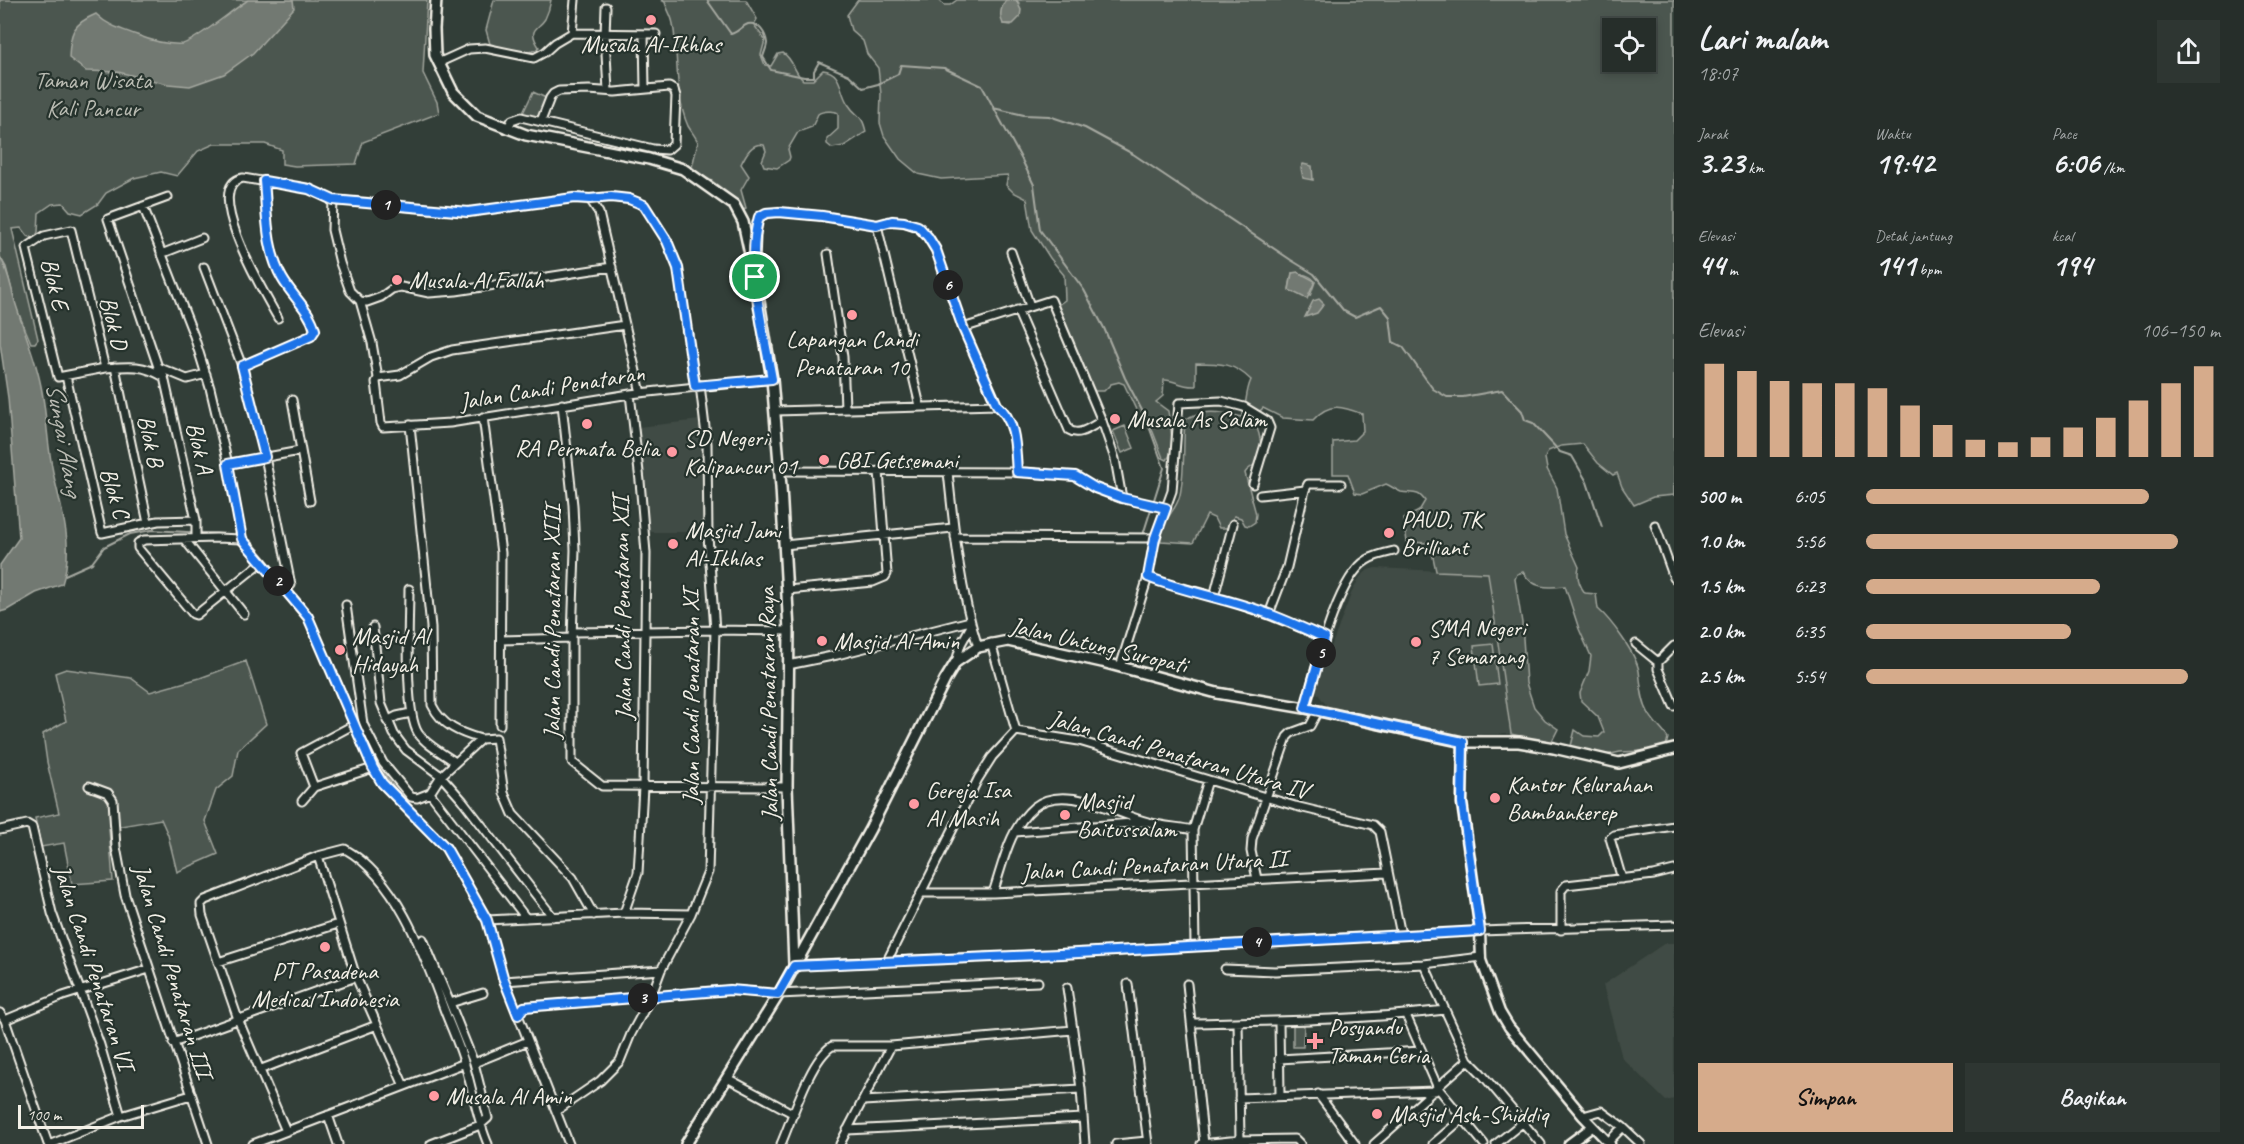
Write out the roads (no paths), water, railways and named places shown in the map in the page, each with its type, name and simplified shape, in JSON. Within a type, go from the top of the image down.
[{"type":"main road","name":"Jalan Candi Penataran Raya","points":[[436,0],[434,46],[438,63],[453,92],[477,116],[526,135],[649,159],[683,169],[734,205],[743,222],[755,277],[772,379],[780,471],[789,631],[787,787],[794,966]]},
{"type":"main road","name":"Jalan Untung Suropati","points":[[686,1144],[794,966],[870,829],[945,680],[956,662],[978,647],[1008,641],[1120,667],[1217,693],[1305,708],[1463,742],[1519,742],[1619,763],[1674,749]]},
{"type":"street","points":[[572,33],[575,0]]},
{"type":"street","points":[[606,7],[608,91]]},
{"type":"street","points":[[438,63],[469,49],[484,48],[534,58],[572,33],[656,34]]},
{"type":"street","points":[[644,35],[645,89]]},
{"type":"street","points":[[507,129],[516,118],[541,121],[653,149],[672,148],[676,96],[674,90],[669,87],[559,91],[553,94],[541,121]]},
{"type":"street","points":[[278,318],[235,233],[231,217],[230,188],[232,183],[243,178],[309,189],[333,200],[468,212],[574,198],[590,199],[599,213],[641,393]]},
{"type":"street","points":[[242,366],[311,336],[315,330],[298,298],[282,279],[273,258],[264,181]]},
{"type":"street","points":[[168,196],[108,219],[159,367],[187,378],[206,375]]},
{"type":"street","name":"Jalan Candi Penataran XI","points":[[556,1111],[600,1081],[620,1061],[631,1034],[651,997],[661,970],[691,914],[708,872],[715,630],[708,536],[706,444],[678,268],[667,241],[644,205],[629,199],[611,197],[590,199]]},
{"type":"street","points":[[333,200],[332,230],[340,263],[350,291],[360,301],[372,343],[377,380],[400,375],[431,357],[452,350],[625,325]]},
{"type":"street","points":[[143,206],[194,336],[206,375],[228,464],[242,536],[262,562],[288,588],[308,617],[373,768],[382,783],[446,848],[487,920],[504,981],[569,1144]]},
{"type":"street","points":[[755,277],[756,225],[759,217],[766,213],[822,216],[877,225],[892,221],[904,222],[918,226],[936,250],[963,328],[997,405],[1006,413],[1013,428],[1017,472]]},
{"type":"street","points":[[877,225],[920,406]]},
{"type":"street","name":"Blok D","points":[[71,230],[105,368],[129,366],[150,369],[164,377]]},
{"type":"street","name":"Blok E","points":[[62,376],[26,248],[44,236],[71,230]]},
{"type":"street","points":[[161,254],[202,238]]},
{"type":"street","points":[[1011,252],[1030,306]]},
{"type":"street","points":[[828,254],[843,357],[845,408]]},
{"type":"street","points":[[204,267],[242,366],[265,457],[288,588]]},
{"type":"street","points":[[360,301],[367,302],[401,287],[429,293],[456,291],[612,267]]},
{"type":"street","points":[[963,328],[1051,300],[1102,421],[1115,459],[1122,498]]},
{"type":"street","points":[[1017,310],[1068,430],[1080,433],[1102,421]]},
{"type":"street","name":"Blok B","points":[[115,367],[148,523]]},
{"type":"street","points":[[62,376],[105,368]]},
{"type":"street","name":"Blok C","points":[[62,376],[102,533],[148,523],[196,530]]},
{"type":"street","name":"Blok A","points":[[164,377],[196,530]]},
{"type":"street","name":"Jalan Candi Penataran","points":[[377,380],[381,423],[384,427],[450,423],[630,394],[772,379]]},
{"type":"street","name":"Jalan Candi Penataran XII","points":[[624,913],[638,873],[642,788],[646,553],[630,394]]},
{"type":"street","points":[[292,400],[310,501]]},
{"type":"street","points":[[1120,667],[1148,577],[1162,507],[1172,491],[1177,405],[1180,401],[1221,401],[1244,407],[1268,421],[1270,428],[1253,484]]},
{"type":"street","name":"Jalan Candi Penataran XIII","points":[[562,404],[574,528],[572,762],[602,786],[642,788]]},
{"type":"street","points":[[775,411],[997,405]]},
{"type":"street","points":[[483,417],[501,553],[500,725]]},
{"type":"street","points":[[410,425],[431,627],[432,705],[437,715],[450,727],[481,739],[496,738],[504,793],[513,814],[573,878],[594,915]]},
{"type":"street","points":[[228,464],[300,451]]},
{"type":"street","points":[[780,471],[1017,472],[1075,476],[1095,488],[1122,498],[1162,507]]},
{"type":"street","points":[[786,590],[873,582],[885,578],[887,574],[879,471]]},
{"type":"street","points":[[948,472],[953,528],[971,623],[978,647]]},
{"type":"street","points":[[1269,614],[1287,567],[1305,490],[1311,483],[1341,484]]},
{"type":"street","points":[[1260,495],[1305,490]]},
{"type":"street","points":[[1214,597],[1233,524]]},
{"type":"street","points":[[1655,525],[1672,564],[1674,578]]},
{"type":"street","points":[[784,545],[953,528]]},
{"type":"street","points":[[242,536],[196,530],[184,539],[140,541],[138,548],[196,615],[262,562]]},
{"type":"street","points":[[955,537],[1155,538]]},
{"type":"street","points":[[184,539],[244,614]]},
{"type":"street","points":[[1305,708],[1325,638],[1348,582],[1366,560],[1394,551]]},
{"type":"street","points":[[1148,577],[1168,585],[1269,614],[1325,638]]},
{"type":"street","points":[[409,589],[413,724],[420,736],[455,762]]},
{"type":"street","points":[[346,605],[363,724],[383,764],[411,797],[417,798],[430,793],[441,776],[481,739]]},
{"type":"street","points":[[956,662],[971,623]]},
{"type":"street","points":[[788,665],[971,623]]},
{"type":"street","points":[[373,627],[381,703],[387,721],[406,750],[441,776],[474,814],[553,917]]},
{"type":"street","points":[[502,640],[644,631],[789,631]]},
{"type":"street","points":[[991,643],[1016,731]]},
{"type":"street","points":[[1636,644],[1658,662]]},
{"type":"street","points":[[1674,646],[1658,662],[1658,669],[1674,706]]},
{"type":"street","points":[[1257,879],[1251,844],[1287,737],[1291,733],[1310,726],[1318,711]]},
{"type":"street","points":[[387,721],[411,713]]},
{"type":"street","points":[[314,787],[301,753],[355,724]]},
{"type":"street","name":"Jalan Candi Penataran Utara IV","points":[[887,961],[978,780],[992,757],[1016,731],[1079,741],[1208,780],[1376,826],[1380,832],[1401,935]]},
{"type":"street","points":[[1463,742],[1462,803],[1480,931],[1481,957],[1494,996],[1509,1027],[1592,1126],[1609,1143],[1623,1127]]},
{"type":"street","points":[[302,801],[314,787],[373,768]]},
{"type":"street","points":[[1196,945],[1193,830],[1208,780]]},
{"type":"street","name":"Jalan Candi Penataran III","points":[[88,786],[108,793],[112,800],[116,847],[125,895],[207,1144]]},
{"type":"street","points":[[642,788],[787,787]]},
{"type":"street","points":[[430,793],[526,918]]},
{"type":"street","points":[[993,893],[1008,846],[1015,832],[1034,807],[1050,799],[1060,796],[1074,798],[1147,822],[1193,830]]},
{"type":"street","points":[[1015,832],[1147,822]]},
{"type":"street","name":"Jalan Candi Penataran VI","points":[[0,830],[27,824],[32,827],[52,913],[100,1045],[121,1116]]},
{"type":"street","points":[[1622,879],[1611,838],[1674,826]]},
{"type":"street","points":[[286,1131],[238,1019],[202,915],[201,904],[205,900],[318,856],[345,849],[373,870],[399,905],[433,978],[465,1063],[480,1125],[488,1144]]},
{"type":"street","points":[[318,856],[356,977],[404,1086]]},
{"type":"street","points":[[1561,930],[1561,891],[1566,885],[1654,875],[1674,870]]},
{"type":"street","name":"Jalan Candi Penataran Utara II","points":[[922,893],[993,893],[1388,873]]},
{"type":"street","points":[[487,920],[624,913],[691,914]]},
{"type":"street","points":[[218,962],[338,924]]},
{"type":"street","points":[[794,966],[1480,931],[1674,925]]},
{"type":"street","points":[[423,939],[474,1063],[488,1115],[485,1122],[480,1125],[431,1144]]},
{"type":"street","points":[[1225,969],[1275,971],[1424,964],[1481,957]]},
{"type":"street","points":[[1424,964],[1468,1060],[1481,1072],[1541,1144]]},
{"type":"street","points":[[5,1020],[28,1009],[149,969]]},
{"type":"street","points":[[504,981],[661,970]]},
{"type":"street","points":[[173,1043],[356,977]]},
{"type":"street","points":[[518,1015],[524,1007],[730,990],[778,994],[1038,982]]},
{"type":"street","points":[[1116,1144],[1147,1143],[1128,984]]},
{"type":"street","points":[[1187,984],[1203,1144],[1240,1140],[1264,1142],[1295,1139],[1300,1144]]},
{"type":"street","points":[[1067,988],[1081,1089],[1085,1144]]},
{"type":"street","points":[[450,1003],[483,993]]},
{"type":"street","points":[[1191,1023],[1279,1022],[1406,1015],[1445,1010]]},
{"type":"street","points":[[0,1013],[5,1020],[49,1144],[121,1116],[191,1095]]},
{"type":"street","points":[[1406,1015],[1437,1090],[1484,1144]]},
{"type":"street","points":[[1238,1022],[1240,1140]]},
{"type":"street","points":[[1279,1022],[1280,1096]]},
{"type":"street","points":[[259,1070],[377,1025]]},
{"type":"street","points":[[781,1144],[815,1065],[824,1051],[832,1046],[891,1046],[1073,1034]]},
{"type":"street","points":[[474,1063],[528,1041]]},
{"type":"street","points":[[842,1143],[891,1046]]},
{"type":"street","points":[[1279,1059],[1422,1051]]},
{"type":"street","points":[[1374,1144],[1468,1060]]},
{"type":"street","points":[[253,1144],[465,1063]]},
{"type":"street","points":[[727,1078],[794,1114]]},
{"type":"street","points":[[863,1101],[1081,1089]]},
{"type":"street","points":[[1239,1098],[1437,1090]]},
{"type":"street","points":[[1318,1095],[1355,1144]]},
{"type":"street","points":[[1583,1116],[1601,1111],[1641,1144]]},
{"type":"street","points":[[327,1115],[338,1144]]},
{"type":"street","points":[[847,1130],[1083,1118]]},
{"type":"street","points":[[1433,1144],[1462,1119]]},
{"type":"street","points":[[1496,1144],[1522,1123]]},
{"type":"street","points":[[1569,1144],[1592,1126]]},
{"type":"waterway","points":[[707,0],[731,34],[748,24],[761,29],[767,43],[763,57],[771,70],[814,77],[814,71],[819,62],[849,75],[863,88],[878,84],[898,74],[901,65],[944,68],[982,86],[1034,185],[1040,230],[1084,290],[1104,328],[1125,378],[1146,418],[1164,468],[1141,541]]},
{"type":"waterway","points":[[993,108],[1024,115],[1049,116],[1085,128],[1133,154],[1314,274],[1344,311],[1355,317],[1381,306],[1390,317],[1393,342],[1403,347],[1433,389],[1447,397],[1463,397],[1502,390],[1522,411],[1525,420],[1533,423],[1560,452],[1572,456],[1587,482],[1602,527]]},
{"type":"waterway","points":[[65,575],[92,563],[104,547],[130,534],[152,530],[239,535]]},
{"type":"waterway","points":[[244,537],[252,542],[310,612],[332,664]]},
{"type":"waterway","points":[[345,694],[355,719]]},
{"type":"waterway","points":[[374,762],[410,807]]},
{"type":"waterway","points":[[462,869],[489,916]]},
{"type":"place","name":"Musala Al-Ikhlas","points":[[651,20]]},
{"type":"place","name":"Musala Al Fallah","points":[[397,280]]},
{"type":"place","name":"Lapangan Candi Penataran 10","points":[[852,315]]},
{"type":"place","name":"Musala As Salam","points":[[1115,419]]},
{"type":"place","name":"RA Permata Belia","points":[[587,424]]},
{"type":"place","name":"SD Negeri Kalipancur 01","points":[[672,452]]},
{"type":"place","name":"GBI Getsemani","points":[[824,460]]},
{"type":"place","name":"PAUD, TK Brilliant","points":[[1389,533]]},
{"type":"place","name":"Masjid Jami Al-Ikhlas","points":[[673,544]]},
{"type":"place","name":"Masjid Al-Amin","points":[[822,641]]},
{"type":"place","name":"SMA Negeri 7 Semarang","points":[[1416,642]]},
{"type":"place","name":"Masjid Al Hidayah","points":[[340,650]]},
{"type":"place","name":"Kantor Kelurahan Bambankerep","points":[[1495,798]]},
{"type":"place","name":"Gereja Isa Al Masih","points":[[914,804]]},
{"type":"place","name":"Masjid Baitussalam","points":[[1065,815]]},
{"type":"place","name":"PT Pasadena Medical Indonesia","points":[[325,947]]},
{"type":"place","name":"Posyandu Taman Ceria","points":[[1315,1041]]},
{"type":"place","name":"Musala Al Amin","points":[[434,1096]]},
{"type":"place","name":"Masjid Ash-Shiddiq","points":[[1377,1114]]},
{"type":"park label","name":"Taman Wisata Kali Pancur","points":[[93,94]]},
{"type":"water label","name":"Sungai Alang","points":[[65,439]]}]
